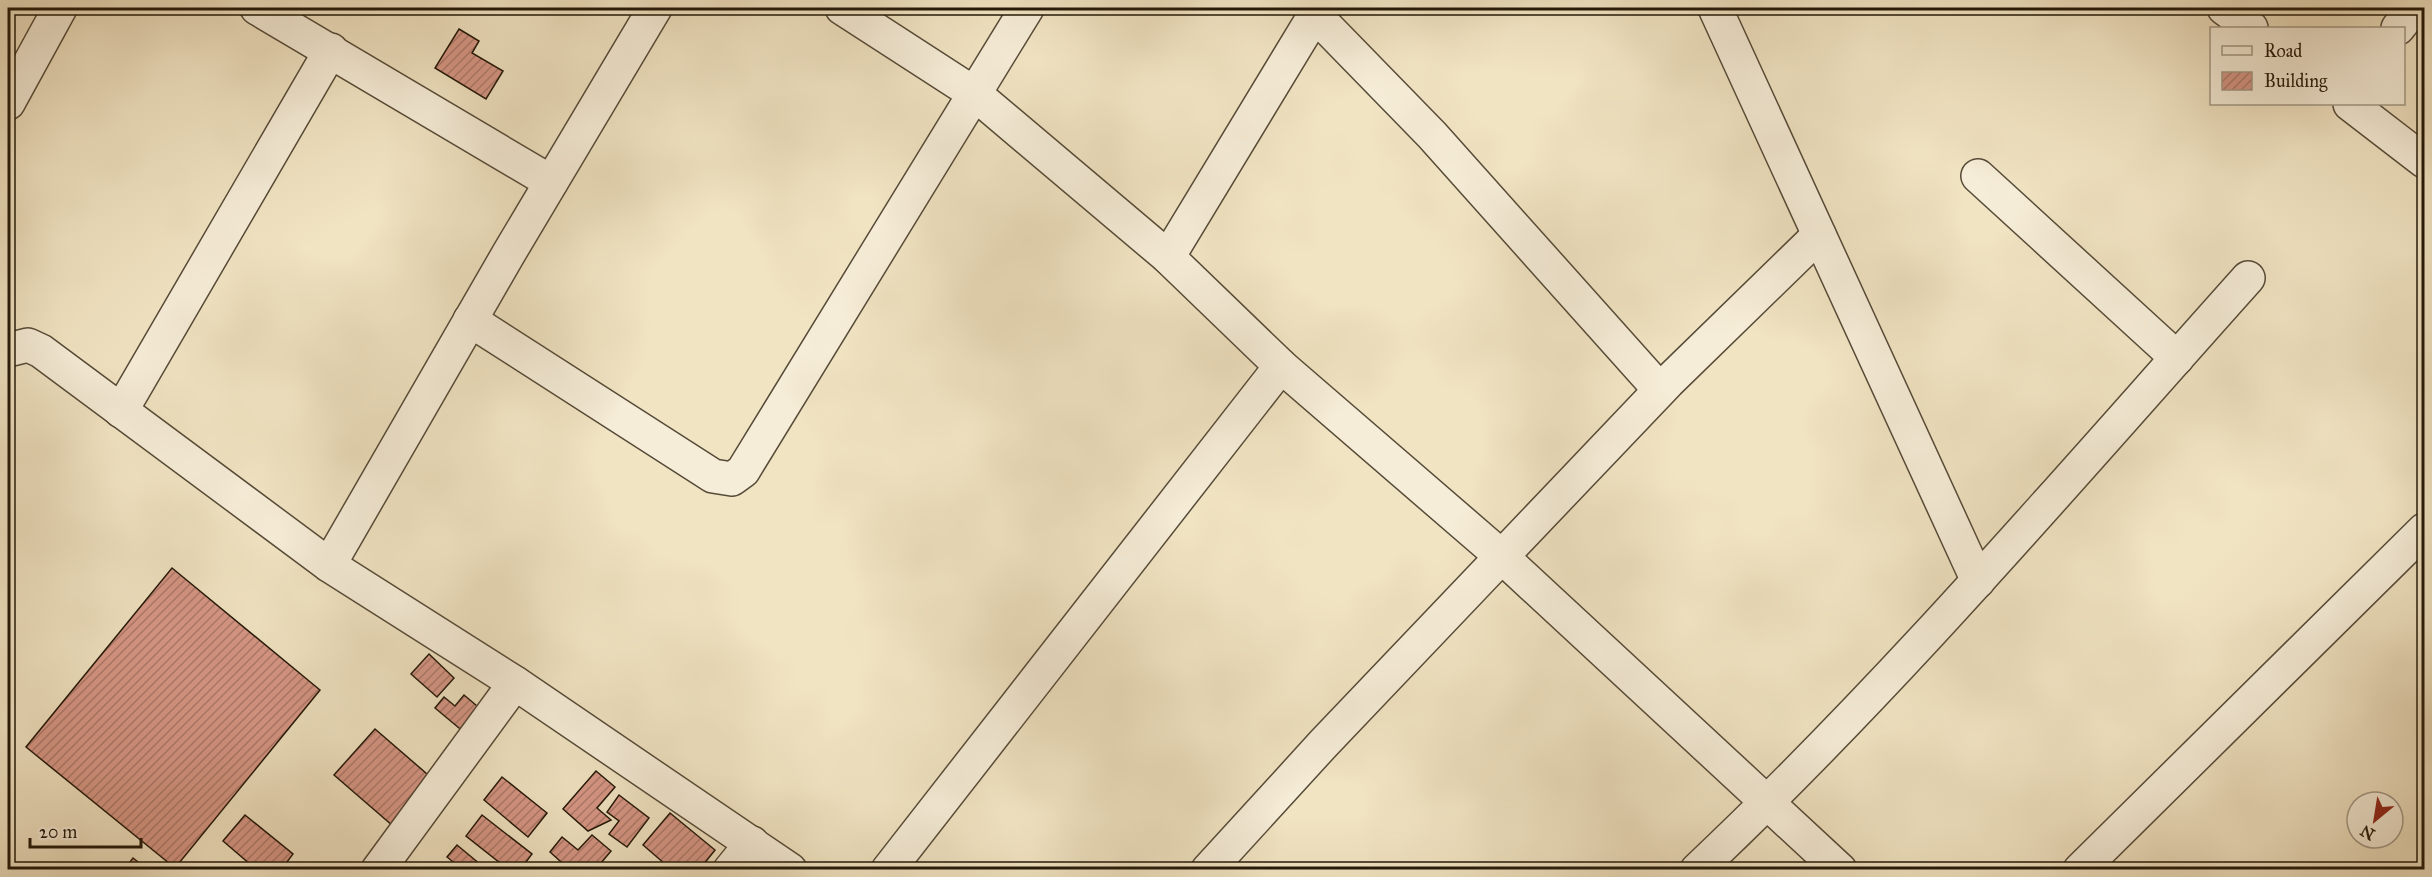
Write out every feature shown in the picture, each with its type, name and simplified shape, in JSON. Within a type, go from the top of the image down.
[{"type":"street","points":[[8,103],[60,8]]},
{"type":"street","points":[[257,8],[551,182]]},
{"type":"street","points":[[329,566],[470,320],[655,8]]},
{"type":"street","points":[[842,8],[975,94],[1168,257],[1281,366],[1501,556],[1840,870]]},
{"type":"street","points":[[470,320],[713,476],[732,479],[743,471],[1027,8]]},
{"type":"street","points":[[1715,8],[1978,581]]},
{"type":"street","points":[[2224,8],[2251,27]]},
{"type":"street","points":[[2399,27],[2414,8]]},
{"type":"street","points":[[1168,257],[1317,11],[1432,135],[1660,390]]},
{"type":"street","points":[[121,411],[331,50]]},
{"type":"street","points":[[2351,105],[2424,161]]},
{"type":"street","points":[[1978,176],[2177,358]]},
{"type":"street","points":[[1208,870],[1324,743],[1660,390],[1819,235]]},
{"type":"street","points":[[1697,870],[1767,803],[1978,581],[2248,278]]},
{"type":"street","points":[[8,350],[28,345],[41,351],[329,566],[515,683],[790,870]]},
{"type":"street","points":[[888,870],[1281,366]]},
{"type":"street","points":[[2080,870],[2424,530]]},
{"type":"street","points":[[378,870],[515,683]]},
{"type":"street","points":[[730,870],[752,843]]},
{"type":"building","points":[[459,29],[479,41],[472,53],[503,71],[486,99],[435,68]]},
{"type":"building","points":[[172,568],[320,690],[175,868],[26,747]]},
{"type":"building","points":[[429,654],[454,678],[437,697],[411,674]]},
{"type":"building","points":[[464,695],[483,711],[465,733],[435,708],[444,697],[455,706]]},
{"type":"building","points":[[375,729],[434,780],[393,826],[334,775]]},
{"type":"building","points":[[596,771],[615,787],[597,808],[611,820],[588,831],[563,809]]},
{"type":"building","points":[[502,777],[547,813],[528,837],[484,800]]},
{"type":"building","points":[[619,795],[649,818],[627,847],[609,834],[619,821],[607,812]]},
{"type":"building","points":[[670,813],[715,850],[699,870],[672,870],[643,845]]},
{"type":"building","points":[[245,815],[293,854],[281,870],[257,870],[223,841]]},
{"type":"building","points":[[482,815],[532,854],[520,870],[509,870],[466,836]]},
{"type":"building","points":[[592,835],[611,851],[595,870],[570,870],[550,852],[562,837],[578,850]]},
{"type":"building","points":[[457,845],[487,870],[463,870],[447,857]]},
{"type":"building","points":[[133,858],[148,870],[124,870]]}]
